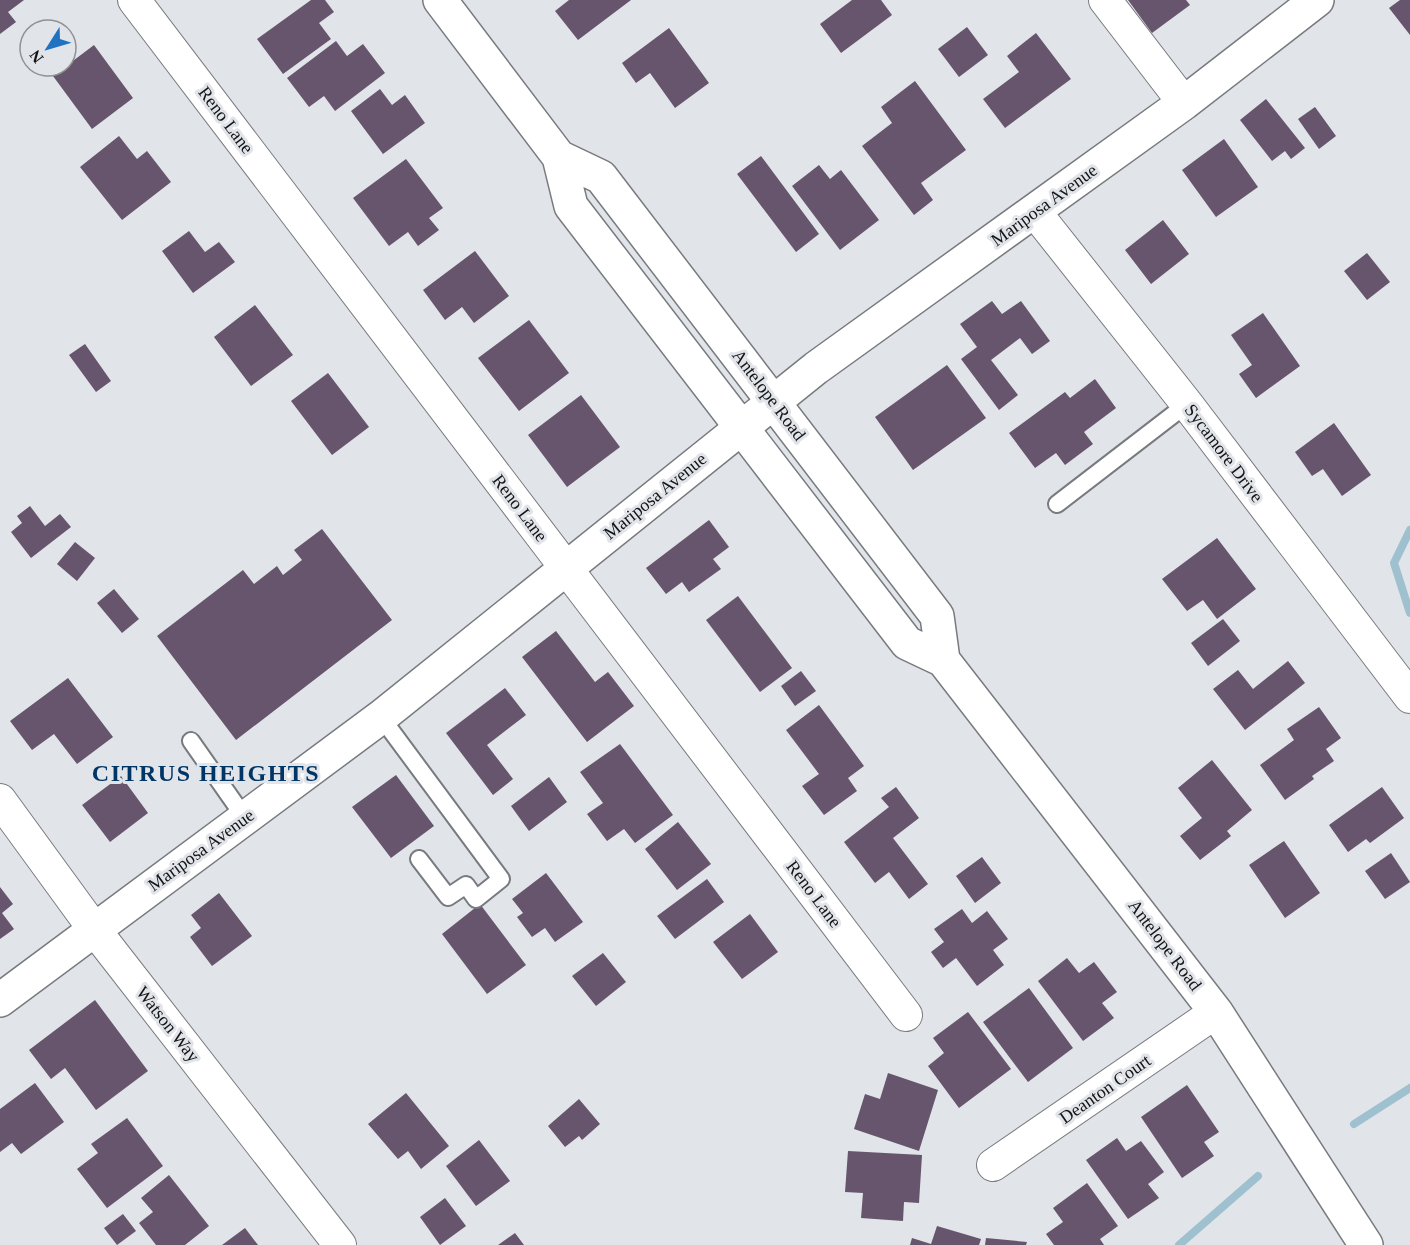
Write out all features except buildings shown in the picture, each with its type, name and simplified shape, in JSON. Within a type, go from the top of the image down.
[{"type":"main road","name":"Antelope Road","points":[[440,0],[559,157],[571,206],[907,643],[943,660],[1216,1012],[1366,1245]]},
{"type":"main road","name":"Mariposa Avenue","points":[[0,1000],[381,717],[741,426],[1184,103],[1317,0]]},
{"type":"main road","name":"Antelope Road","points":[[559,157],[601,177],[937,616],[943,660]]},
{"type":"street","name":"Reno Lane","points":[[134,0],[906,1015]]},
{"type":"street","points":[[1105,0],[1184,103]]},
{"type":"street","name":"Sycamore Drive","points":[[1035,212],[1188,404],[1410,697]]},
{"type":"street","name":"Watson Way","points":[[0,800],[94,929],[340,1245]]},
{"type":"street","name":"Deanton Court","points":[[993,1165],[1216,1012]]},
{"type":"lane","points":[[1057,504],[1188,404]]},
{"type":"lane","points":[[381,717],[501,879],[476,898],[466,885],[448,897],[419,859]]},
{"type":"lane","points":[[191,741],[245,818]]},
{"type":"waterway","points":[[1410,530],[1394,563],[1410,613]]},
{"type":"waterway","points":[[1354,1124],[1410,1088]]},
{"type":"waterway","points":[[1179,1245],[1258,1176]]},
{"type":"district","name":"CITRUS HEIGHTS","points":[[206,773]]}]
